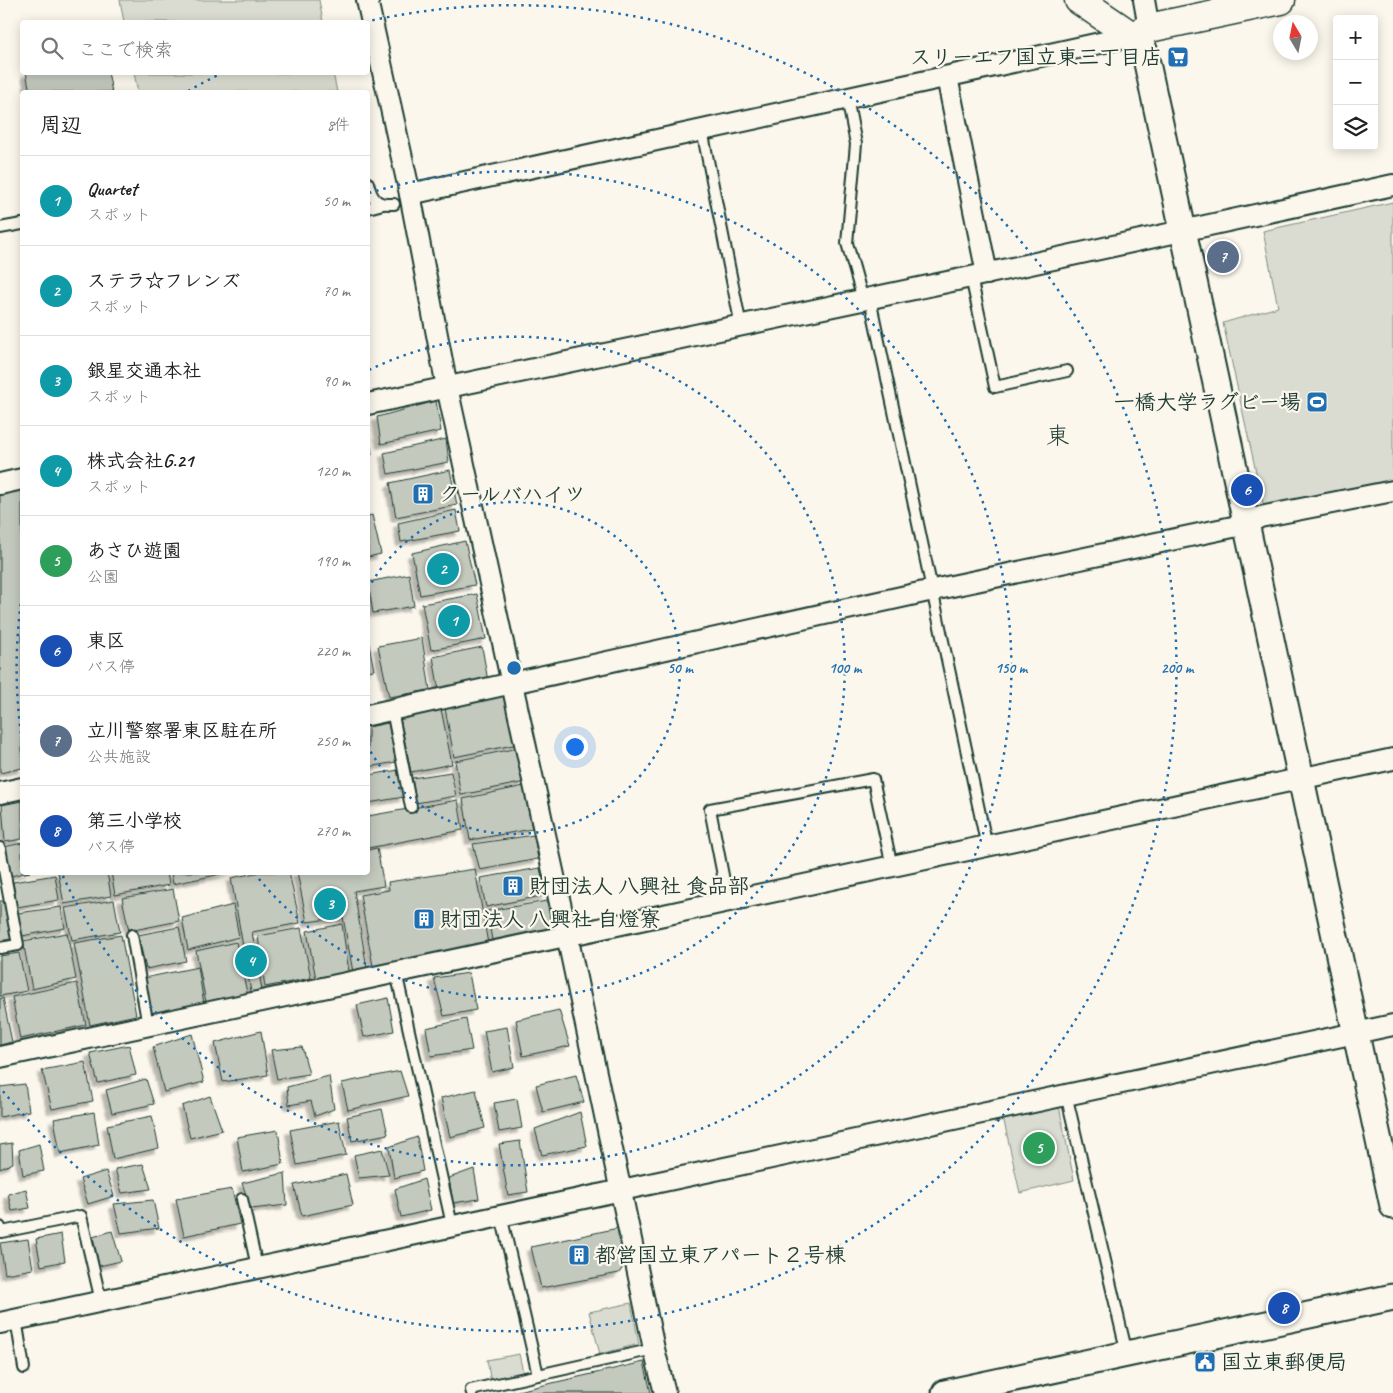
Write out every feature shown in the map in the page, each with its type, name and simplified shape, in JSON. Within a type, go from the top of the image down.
[{"type":"main road","points":[[1079,0],[1140,32],[1281,0]]},
{"type":"street","points":[[367,0],[402,199],[447,387],[665,1393]]},
{"type":"street","points":[[1144,0],[1140,32],[1393,1206]]},
{"type":"street","points":[[402,199],[1140,32]]},
{"type":"street","points":[[947,76],[979,276]]},
{"type":"street","points":[[370,404],[979,276],[1393,185]]},
{"type":"street","points":[[0,484],[20,479]]},
{"type":"street","points":[[370,715],[933,590],[1247,524],[1260,517],[1393,491]]},
{"type":"street","points":[[0,1057],[1393,759]]},
{"type":"street","points":[[0,793],[20,788]]},
{"type":"street","points":[[8,1321],[257,1266],[1393,1024]]},
{"type":"street","points":[[944,1393],[1393,1297]]},
{"type":"lane","points":[[847,98],[856,144],[848,243],[866,299],[933,590],[987,847]]},
{"type":"lane","points":[[702,130],[741,326]]},
{"type":"lane","points":[[370,188],[374,199],[383,204]]},
{"type":"lane","points":[[370,207],[402,199]]},
{"type":"lane","points":[[0,228],[20,224]]},
{"type":"lane","points":[[979,276],[995,387],[1067,371]]},
{"type":"lane","points":[[392,710],[411,807]]},
{"type":"lane","points":[[728,902],[710,809],[872,779],[892,867]]},
{"type":"lane","points":[[0,848],[18,945],[0,948]]},
{"type":"lane","points":[[132,935],[148,1026]]},
{"type":"lane","points":[[396,972],[452,1225]]},
{"type":"lane","points":[[1066,1094],[1127,1354]]},
{"type":"lane","points":[[242,1199],[257,1266]]},
{"type":"lane","points":[[501,1215],[538,1375]]},
{"type":"lane","points":[[0,1227],[2,1232],[81,1216],[101,1301]]},
{"type":"lane","points":[[8,1321],[24,1368]]},
{"type":"lane","points":[[472,1393],[471,1390],[654,1349]]},
{"type":"shaded area","points":[[120,0],[319,0],[323,20],[124,20]]},
{"type":"shaded area","points":[[134,75],[333,75],[337,90],[138,90]]},
{"type":"shaded area","name":"一橋大学ラグビー場","points":[[1393,202],[1393,482],[1264,508],[1223,323],[1278,307],[1263,231]]},
{"type":"shaded area","points":[[1059,1106],[1074,1180],[1020,1193],[1003,1117]]},
{"type":"shaded area","points":[[631,1303],[639,1344],[600,1354],[589,1312]]},
{"type":"shaded area","points":[[519,1354],[523,1372],[518,1378],[491,1383],[487,1360]]},
{"type":"building","points":[[27,75],[109,75],[112,90],[30,90]]},
{"type":"building","points":[[436,401],[441,431],[381,444],[377,417]]},
{"type":"building","points":[[446,439],[449,462],[388,474],[384,453]]},
{"type":"building","name":"クールバハイツ","points":[[450,470],[457,505],[396,517],[390,483]]},
{"type":"building","points":[[20,487],[20,768],[0,773],[0,492]]},
{"type":"building","points":[[456,510],[460,531],[401,542],[398,523]]},
{"type":"building","points":[[372,515],[381,554],[370,557],[370,516]]},
{"type":"building","points":[[465,541],[475,585],[420,595],[412,553]]},
{"type":"building","points":[[409,574],[414,606],[373,613],[370,582]]},
{"type":"building","points":[[477,594],[486,639],[431,650],[422,604]]},
{"type":"building","points":[[422,638],[430,690],[389,697],[378,646]]},
{"type":"building","points":[[482,647],[488,681],[439,691],[433,657]]},
{"type":"building","points":[[370,649],[374,670],[370,671]]},
{"type":"building","points":[[508,695],[518,744],[454,757],[445,708]]},
{"type":"building","points":[[441,709],[452,764],[411,772],[400,718]]},
{"type":"building","points":[[388,723],[396,762],[370,767],[370,727]]},
{"type":"building","points":[[518,748],[525,782],[461,795],[455,761]]},
{"type":"building","points":[[399,770],[404,797],[370,803],[370,775]]},
{"type":"building","points":[[451,772],[456,796],[416,803],[412,778]]},
{"type":"building","points":[[524,786],[532,829],[470,840],[463,799]]},
{"type":"building","points":[[458,800],[463,830],[370,848],[370,816]]},
{"type":"building","points":[[20,801],[20,839],[5,842],[2,805]]},
{"type":"building","points":[[534,835],[538,859],[480,870],[473,844]]},
{"type":"building","points":[[20,843],[20,874],[10,876],[4,847]]},
{"type":"building","points":[[377,848],[384,886],[354,891],[367,968],[353,972],[343,917],[307,922],[298,875],[370,875],[370,850]]},
{"type":"building","name":"財団法人 八興社 食品部","points":[[540,868],[546,895],[486,907],[480,878]]},
{"type":"building","name":"財団法人 八興社 自燈寮","points":[[475,869],[488,944],[373,966],[360,895],[389,890],[388,882]]},
{"type":"building","points":[[55,875],[59,900],[17,907],[13,882]]},
{"type":"building","points":[[59,875],[108,875],[111,896],[64,904]]},
{"type":"building","points":[[112,875],[167,875],[169,885],[115,895]]},
{"type":"building","points":[[172,875],[216,875],[173,884]]},
{"type":"building","points":[[246,875],[290,875],[300,923],[252,932],[262,990],[251,992],[231,878]]},
{"type":"building","points":[[173,889],[179,921],[129,931],[122,898]]},
{"type":"building","points":[[114,900],[120,932],[72,940],[65,908]]},
{"type":"building","points":[[0,901],[4,901],[11,939],[0,941]]},
{"type":"building","points":[[547,901],[552,931],[492,940],[487,911]]},
{"type":"building","points":[[233,905],[239,937],[188,950],[182,918]]},
{"type":"building","points":[[61,907],[65,928],[22,936],[18,913]]},
{"type":"building","points":[[342,924],[349,972],[316,979],[307,931]]},
{"type":"building","points":[[179,927],[186,961],[146,969],[138,935]]},
{"type":"building","points":[[301,928],[311,978],[265,987],[258,936]]},
{"type":"building","points":[[67,933],[76,979],[32,989],[23,941]]},
{"type":"building","points":[[121,935],[136,1015],[90,1025],[74,943]]},
{"type":"building","points":[[236,942],[247,993],[206,1002],[196,951]]},
{"type":"building","points":[[19,953],[27,991],[0,996],[0,956]]},
{"type":"building","points":[[198,967],[204,1004],[151,1014],[144,978]]},
{"type":"building","points":[[469,973],[476,1010],[444,1016],[434,978]]},
{"type":"building","points":[[77,983],[86,1025],[20,1039],[12,997]]},
{"type":"building","points":[[3,998],[12,1042],[0,1045],[0,999]]},
{"type":"building","points":[[388,998],[394,1031],[364,1037],[357,1005]]},
{"type":"building","points":[[559,1010],[570,1046],[523,1056],[516,1020]]},
{"type":"building","points":[[466,1019],[472,1050],[431,1056],[426,1028]]},
{"type":"building","points":[[507,1027],[514,1067],[492,1072],[484,1031]]},
{"type":"building","points":[[261,1031],[268,1075],[223,1082],[215,1043]]},
{"type":"building","points":[[192,1034],[204,1082],[164,1092],[153,1047]]},
{"type":"building","points":[[129,1045],[136,1075],[98,1083],[90,1053]]},
{"type":"building","points":[[302,1047],[309,1074],[277,1079],[271,1050]]},
{"type":"building","points":[[85,1062],[93,1101],[52,1109],[42,1070]]},
{"type":"building","points":[[400,1071],[408,1096],[348,1110],[342,1083]]},
{"type":"building","points":[[576,1075],[584,1102],[543,1112],[536,1085]]},
{"type":"building","points":[[329,1076],[334,1109],[315,1116],[311,1101],[289,1105],[287,1087]]},
{"type":"building","points":[[146,1079],[154,1104],[112,1113],[106,1090]]},
{"type":"building","points":[[25,1084],[29,1111],[0,1117],[0,1087]]},
{"type":"building","points":[[476,1090],[485,1128],[450,1137],[441,1098]]},
{"type":"building","points":[[210,1096],[222,1130],[190,1138],[182,1106]]},
{"type":"building","points":[[517,1099],[522,1128],[499,1132],[494,1103]]},
{"type":"building","points":[[382,1109],[388,1134],[352,1141],[347,1117]]},
{"type":"building","points":[[94,1112],[99,1145],[60,1153],[54,1119]]},
{"type":"building","points":[[580,1112],[587,1146],[542,1155],[535,1129]]},
{"type":"building","points":[[152,1116],[159,1148],[113,1159],[107,1125]]},
{"type":"building","points":[[339,1121],[346,1155],[297,1165],[290,1130]]},
{"type":"building","points":[[278,1130],[283,1164],[243,1172],[237,1137]]},
{"type":"building","points":[[417,1137],[423,1171],[394,1178],[389,1147]]},
{"type":"building","points":[[520,1141],[528,1192],[508,1195],[499,1144]]},
{"type":"building","points":[[12,1143],[13,1163],[0,1169],[0,1145]]},
{"type":"building","points":[[39,1144],[44,1171],[23,1175],[19,1150]]},
{"type":"building","points":[[382,1149],[389,1175],[359,1178],[354,1155]]},
{"type":"building","points":[[143,1164],[151,1189],[122,1193],[115,1169]]},
{"type":"building","points":[[474,1169],[479,1199],[453,1203],[449,1178]]},
{"type":"building","points":[[106,1171],[114,1196],[88,1204],[80,1179]]},
{"type":"building","points":[[285,1173],[287,1205],[251,1209],[242,1183]]},
{"type":"building","points":[[346,1174],[353,1205],[302,1216],[294,1185]]},
{"type":"building","points":[[424,1179],[431,1210],[401,1217],[395,1189]]},
{"type":"building","points":[[26,1189],[30,1208],[12,1211],[8,1194]]},
{"type":"building","points":[[232,1189],[240,1224],[184,1236],[176,1199]]},
{"type":"building","points":[[153,1200],[159,1228],[121,1233],[114,1204]]},
{"type":"building","name":"都営国立東アパート２号棟","points":[[618,1228],[626,1263],[619,1273],[541,1288],[531,1247]]},
{"type":"building","points":[[112,1231],[121,1261],[99,1266],[93,1237]]},
{"type":"building","points":[[61,1234],[65,1261],[41,1266],[36,1239]]},
{"type":"building","points":[[28,1239],[33,1269],[5,1274],[0,1243]]},
{"type":"building","points":[[644,1362],[651,1393],[509,1393]]},
{"type":"place","name":"スリーエフ国立東三丁目店","points":[[1178,57]]},
{"type":"place","name":"立川警察署東区駐在所","points":[[1223,257]]},
{"type":"place","name":"一橋大学ラグビー場","points":[[1317,402]]},
{"type":"place","name":"東区","points":[[1247,490]]},
{"type":"place","name":"クールバハイツ","points":[[423,494]]},
{"type":"place","name":"ステラ☆フレンズ","points":[[443,569]]},
{"type":"place","name":"Quartet","points":[[454,621]]},
{"type":"place","name":"財団法人 八興社 食品部","points":[[513,886]]},
{"type":"place","name":"銀星交通本社","points":[[330,904]]},
{"type":"place","name":"財団法人 八興社 自燈寮","points":[[424,919]]},
{"type":"place","name":"株式会社G.21","points":[[251,961]]},
{"type":"place","name":"あさひ遊園","points":[[1039,1148]]},
{"type":"place","name":"都営国立東アパート２号棟","points":[[579,1255]]},
{"type":"place","name":"第三小学校","points":[[1284,1308]]},
{"type":"place","name":"国立東郵便局","points":[[1205,1362]]},
{"type":"district","name":"東","points":[[1058,436]]}]
